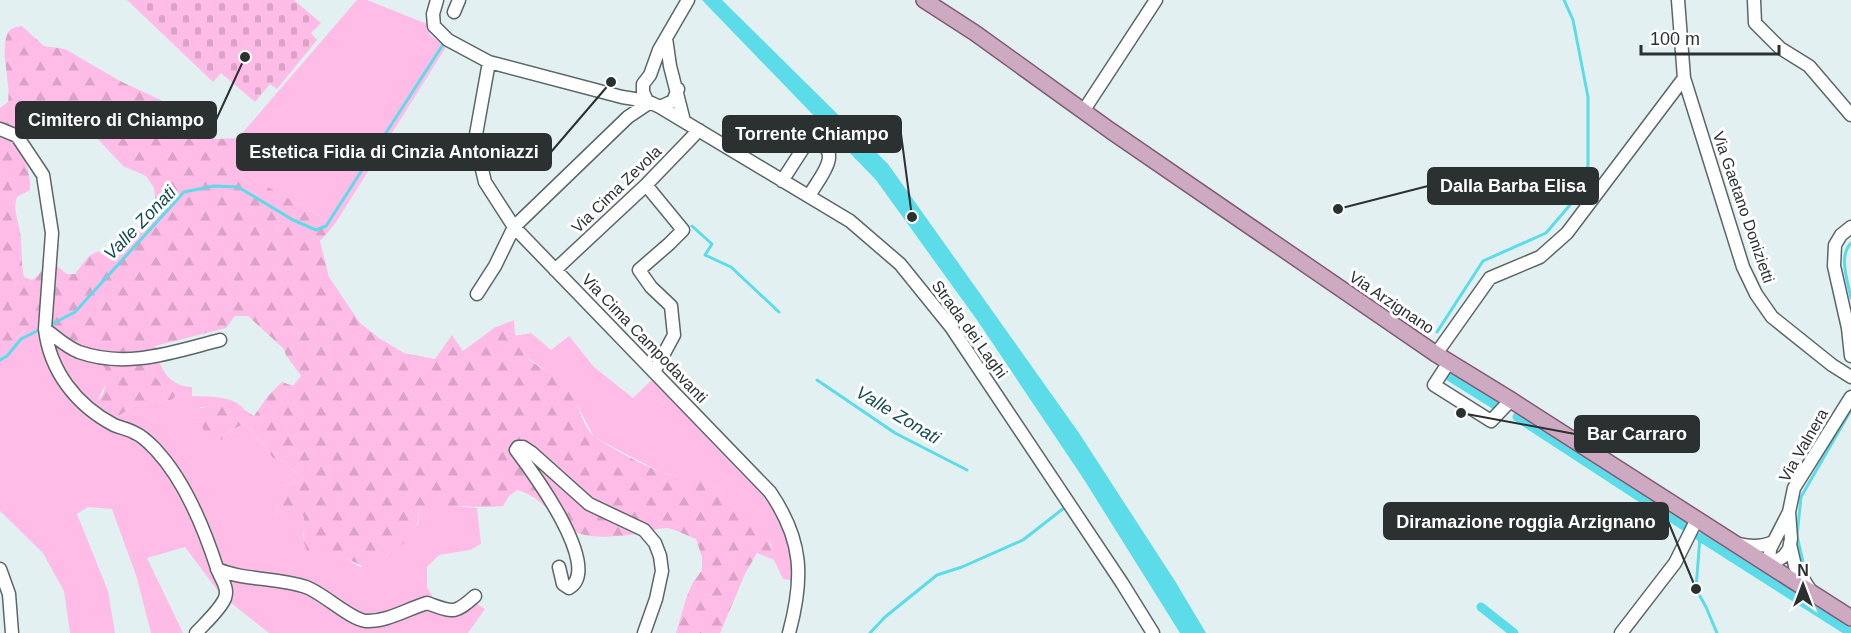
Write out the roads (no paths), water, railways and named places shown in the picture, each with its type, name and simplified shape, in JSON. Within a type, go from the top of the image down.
[{"type":"main road","name":"Via Arzignano","points":[[924,0],[975,33],[1436,354],[1851,618]]},
{"type":"street","points":[[437,0],[433,14],[434,26],[448,40],[489,62],[652,104]]},
{"type":"street","points":[[454,12],[459,0]]},
{"type":"street","points":[[612,93],[630,93],[642,87],[650,75],[659,50],[688,0]]},
{"type":"street","points":[[1084,110],[1156,0]]},
{"type":"street","name":"Via Gaetano Donizietti","points":[[1678,0],[1684,78],[1743,267],[1756,294],[1772,317],[1832,365],[1851,376]]},
{"type":"street","points":[[1754,0],[1755,23],[1780,48],[1809,66],[1851,115]]},
{"type":"street","points":[[666,38],[670,66],[677,85],[684,121]]},
{"type":"street","name":"Via Cima Campodavanti","points":[[489,62],[475,140],[485,182],[514,227],[770,492],[785,513],[800,565],[797,604],[789,633]]},
{"type":"street","points":[[650,75],[664,72],[677,85]]},
{"type":"street","points":[[1436,354],[1490,278],[1539,257],[1567,233],[1684,78]]},
{"type":"street","points":[[477,294],[495,266],[514,227],[628,117],[652,104],[673,101],[677,85]]},
{"type":"street","points":[[642,87],[652,104]]},
{"type":"street","points":[[628,117],[632,105],[629,98]]},
{"type":"street","name":"Strada dei Laghi","points":[[652,104],[850,221],[892,256],[951,327],[1091,535],[1153,633]]},
{"type":"street","points":[[0,129],[17,136],[43,175],[52,233],[45,329],[55,368],[77,397],[92,410],[114,425],[137,433],[156,450],[177,478],[226,589],[224,599],[196,633]]},
{"type":"street","name":"Via Cima Zevola","points":[[555,270],[646,185],[699,130]]},
{"type":"street","points":[[782,181],[804,147],[815,142],[824,145],[830,152],[830,159],[809,196]]},
{"type":"street","points":[[646,185],[683,230],[639,270],[671,306],[674,335],[654,372]]},
{"type":"street","points":[[1851,227],[1841,235],[1835,245],[1834,266],[1849,328],[1851,356]]},
{"type":"street","points":[[45,329],[78,352],[113,361],[154,357],[220,340]]},
{"type":"street","points":[[1449,362],[1434,385],[1491,421],[1511,400]]},
{"type":"street","name":"Via Valnera","points":[[1815,596],[1795,566],[1790,544],[1790,512],[1794,488],[1851,397]]},
{"type":"street","points":[[559,567],[563,584],[569,588],[574,586],[577,564],[572,540],[554,506],[516,450],[518,447],[523,447],[532,453],[589,504],[644,530],[655,543],[662,571],[656,599],[644,633]]},
{"type":"street","name":"Via Valnera","points":[[1769,566],[1770,549],[1790,512]]},
{"type":"street","points":[[1621,633],[1675,563],[1697,519]]},
{"type":"street","points":[[1732,542],[1756,546],[1773,542]]},
{"type":"street","points":[[1769,566],[1784,556],[1790,544]]},
{"type":"street","points":[[0,569],[9,594],[12,633]]},
{"type":"street","points":[[217,569],[232,575],[272,579],[308,587],[364,621],[386,618],[427,603],[449,611],[461,609],[475,596]]},
{"type":"water","points":[[702,0],[722,0],[888,164],[1079,433],[1206,633],[1180,633],[1083,478],[977,320],[876,180]]},
{"type":"waterway","points":[[1437,332],[1483,261],[1546,233],[1570,205],[1588,166],[1588,97],[1573,20],[1564,0]]},
{"type":"waterway","name":"Valle Zonati","points":[[52,324],[75,312],[184,192],[214,186],[238,187],[293,220],[316,230],[326,226],[444,43]]},
{"type":"waterway","name":"Valle Zonati","points":[[692,226],[712,244],[705,255],[731,267],[779,312]]},
{"type":"waterway","points":[[1851,243],[1847,248],[1844,262],[1851,298]]},
{"type":"waterway","name":"Valle Zonati","points":[[0,360],[7,356],[21,339],[41,329]]},
{"type":"waterway","points":[[1450,377],[1495,405]]},
{"type":"waterway","name":"Valle Zonati","points":[[817,380],[895,433],[967,470]]},
{"type":"waterway","points":[[1805,570],[1797,536],[1801,497],[1851,410]]},
{"type":"waterway","points":[[1517,417],[1684,526]]},
{"type":"waterway","points":[[870,633],[885,617],[937,575],[962,567],[1023,540],[1064,508]]},
{"type":"waterway","points":[[1700,537],[1696,589],[1717,633]]},
{"type":"waterway","points":[[1700,537],[1851,633]]},
{"type":"waterway","points":[[1481,607],[1514,633]]},
{"type":"place","name":"Cimitero di Chiampo","points":[[245,57]]},
{"type":"place","name":"Estetica Fidia di Cinzia Antoniazzi","points":[[611,82]]},
{"type":"place","name":"Dalla Barba Elisa","points":[[1338,209]]},
{"type":"place","name":"Torrente Chiampo","points":[[912,217]]},
{"type":"place","name":"Bar Carraro","points":[[1461,413]]},
{"type":"place","name":"Diramazione roggia Arzignano","points":[[1696,589]]}]
